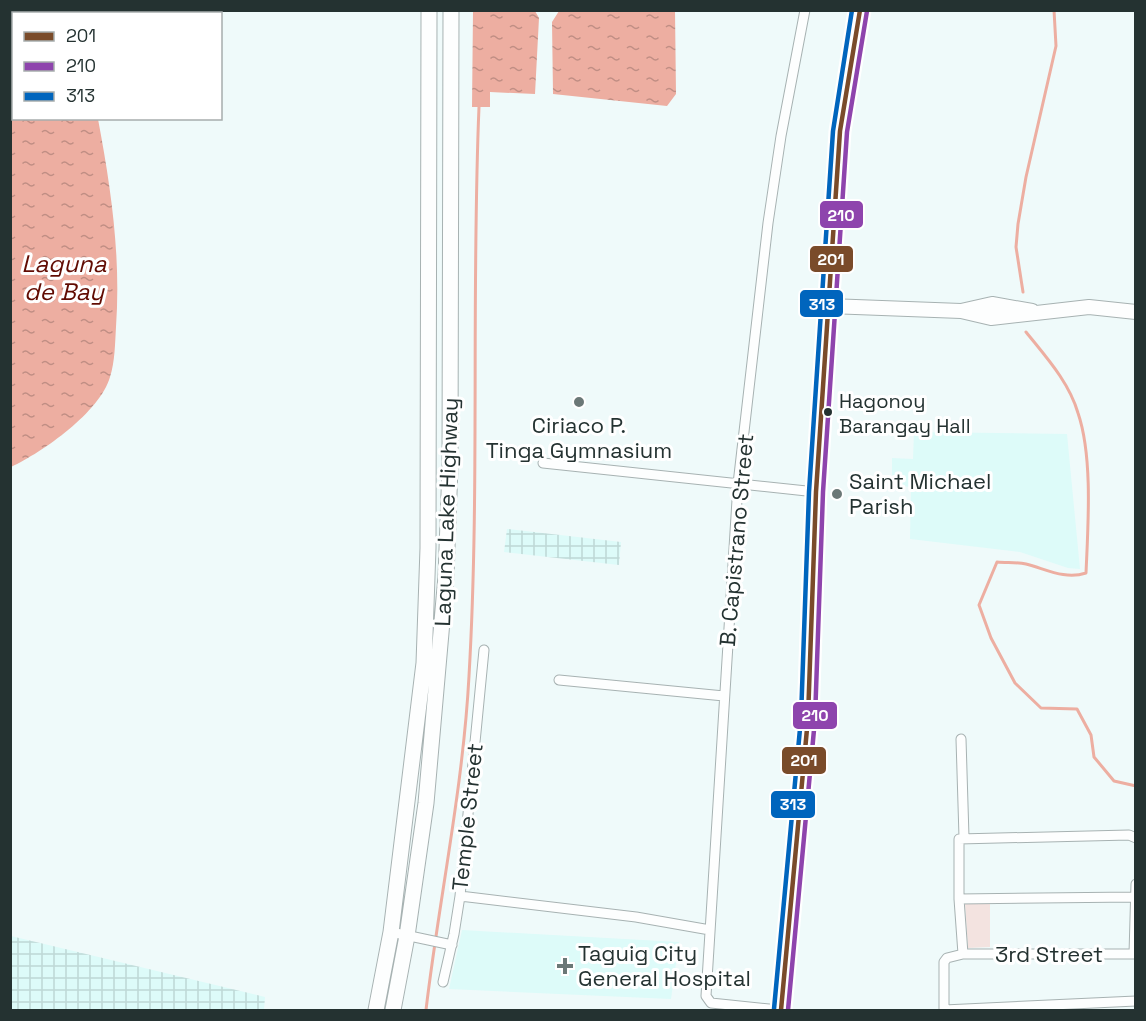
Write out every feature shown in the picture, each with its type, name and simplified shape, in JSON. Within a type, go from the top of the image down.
[{"type":"main road","name":"Laguna Lake Highway","points":[[376,1011],[391,932],[409,798],[426,639],[429,10]]},
{"type":"main road","name":"Laguna Lake Highway","points":[[393,1011],[408,936],[426,802],[446,576],[450,467],[451,10]]},
{"type":"main road","points":[[780,1011],[808,718],[816,492],[840,130],[860,10]]},
{"type":"main road","points":[[829,306],[961,311],[992,304],[1006,304],[1034,311],[1089,307],[1136,312]]},
{"type":"street","name":"B. Capistrano Street","points":[[780,1011],[711,1003],[706,996],[738,484],[768,223],[781,136],[805,10]]},
{"type":"street","points":[[543,463],[816,492]]},
{"type":"street","name":"Temple Street","points":[[443,982],[448,944],[460,896],[484,650]]},
{"type":"street","points":[[559,680],[724,696]]},
{"type":"street","points":[[961,739],[962,838],[959,899],[963,954],[947,958],[944,962],[944,1010],[1136,1001]]},
{"type":"street","points":[[962,838],[1129,835],[1136,838]]},
{"type":"street","points":[[1134,954],[1136,884]]},
{"type":"street","points":[[460,896],[626,916],[710,930]]},
{"type":"street","points":[[959,899],[1134,897]]},
{"type":"street","points":[[391,932],[448,944]]},
{"type":"street","name":"3rd Street","points":[[963,954],[1134,954]]},
{"type":"shaded area","points":[[914,432],[1067,434],[1080,569],[1068,568],[1020,552],[910,539],[911,487],[892,485],[892,458],[913,459]]},
{"type":"shaded area","points":[[507,529],[621,542],[619,565],[504,552]]},
{"type":"shaded area","points":[[990,903],[990,947],[968,948],[965,904]]},
{"type":"shaded area","name":"Taguig City General Hospital","points":[[462,930],[679,942],[671,999],[449,989]]},
{"type":"shaded area","points":[[11,936],[265,997],[264,1010],[11,1010]]},
{"type":"water","points":[[473,11],[535,11],[539,18],[535,94],[490,92],[490,107],[472,107]]},
{"type":"water","points":[[559,11],[675,11],[676,94],[667,106],[553,94],[552,22]]},
{"type":"water","name":"Laguna de Bay","points":[[11,32],[12,120],[98,120],[114,222],[117,301],[114,359],[104,390],[95,404],[69,430],[39,452],[11,467]]},
{"type":"waterway","points":[[1023,292],[1016,247],[1018,224],[1026,177],[1056,46],[1054,10]]},
{"type":"waterway","points":[[426,1010],[462,760],[469,676],[474,534],[479,107]]},
{"type":"waterway","points":[[1026,332],[1056,370],[1069,391],[1083,431],[1088,471],[1086,573],[1063,575],[1026,564],[997,562],[979,605],[991,638],[1015,683],[1041,708],[1077,709],[1091,735],[1094,757],[1114,781],[1136,786]]},
{"type":"transit line","name":"313","points":[[774,1009],[801,718],[809,492],[833,131],[852,10]]},
{"type":"transit line","name":"201","points":[[781,1010],[808,718],[816,492],[840,131],[860,10]]},
{"type":"transit line","name":"210","points":[[788,1010],[815,719],[823,492],[847,132],[867,11]]},
{"type":"place","name":"Ciriaco P. Tinga Gymnasium","points":[[579,402]]},
{"type":"place","name":"Hagonoy Barangay Hall","points":[[828,412]]},
{"type":"place","name":"Saint Michael Parish","points":[[837,494]]},
{"type":"place","name":"Taguig City General Hospital","points":[[565,966]]}]
